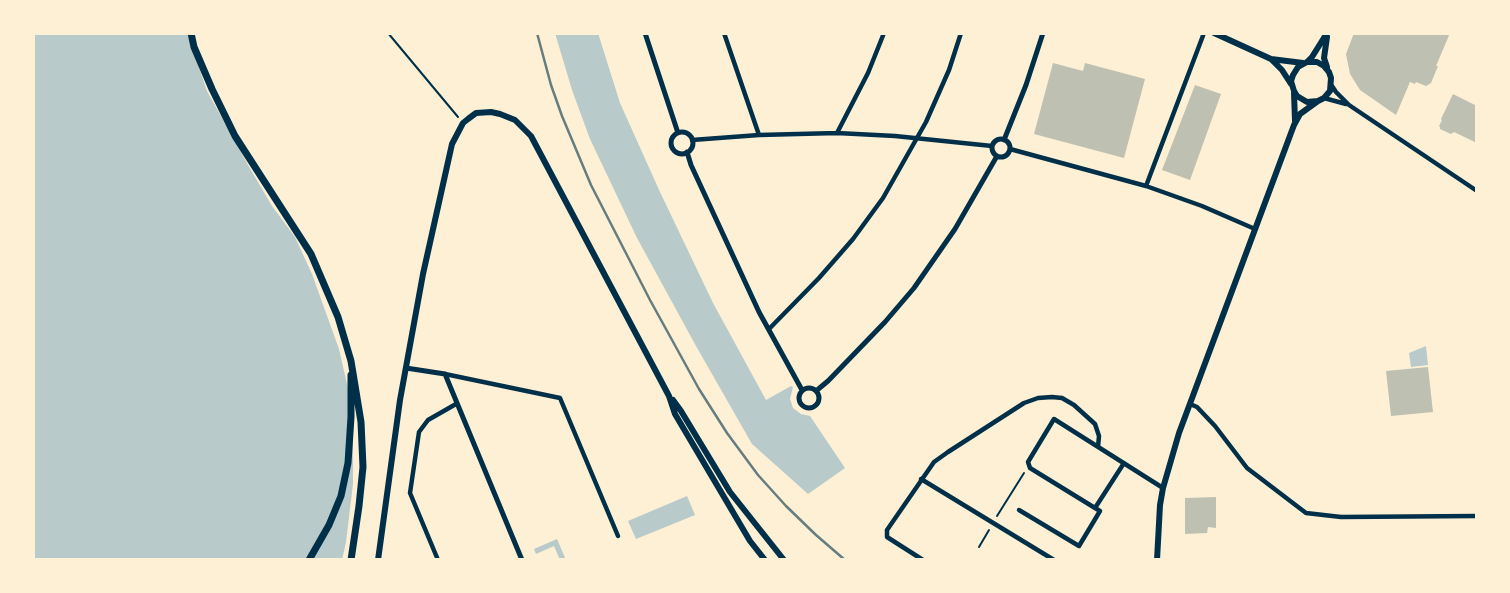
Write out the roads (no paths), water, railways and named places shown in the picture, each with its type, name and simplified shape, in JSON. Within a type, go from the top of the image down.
[{"type":"main road","points":[[191,33],[194,47],[235,136],[311,254],[338,317],[351,361],[361,422],[363,467],[351,560]]},
{"type":"main road","points":[[1213,33],[1271,58],[1317,62],[1329,72]]},
{"type":"main road","points":[[1294,125],[1293,75],[1321,45],[1327,33]]},
{"type":"main road","points":[[1157,560],[1163,488],[1190,404],[1294,125],[1300,114],[1321,100],[1332,85],[1324,58],[1327,33]]},
{"type":"main road","points":[[1271,58],[1303,100],[1321,100]]},
{"type":"main road","points":[[378,560],[400,400],[423,274],[452,144],[463,123],[476,113],[491,112],[509,117],[526,130],[707,470],[750,541],[765,560]]},
{"type":"main road","points":[[309,560],[329,525],[341,496],[348,463],[351,361]]},
{"type":"main road","points":[[669,396],[730,492],[784,560]]},
{"type":"street","points":[[645,33],[678,133]]},
{"type":"street","points":[[724,33],[759,135]]},
{"type":"street","points":[[837,133],[868,73],[884,33]]},
{"type":"street","points":[[769,329],[853,239],[883,198],[918,138],[949,70],[961,33]]},
{"type":"street","points":[[1004,140],[1043,33]]},
{"type":"street","points":[[1146,186],[1204,33]]},
{"type":"street","points":[[1332,85],[1349,105],[1477,191]]},
{"type":"street","points":[[1321,100],[1349,105]]},
{"type":"street","points":[[678,133],[686,133],[692,140],[692,146],[687,152],[680,153],[673,149],[671,143],[678,133]]},
{"type":"street","points":[[692,140],[837,133],[992,146]]},
{"type":"street","points":[[997,140],[1004,140],[1010,149],[1004,157],[997,156],[992,152],[992,146],[997,140]]},
{"type":"street","points":[[1010,149],[1146,186],[1202,205],[1256,229]]},
{"type":"street","points":[[687,152],[691,166],[769,329],[803,390]]},
{"type":"street","points":[[816,391],[885,322],[914,288],[955,229],[997,156]]},
{"type":"street","points":[[406,368],[560,398],[618,536]]},
{"type":"street","points":[[445,374],[522,560]]},
{"type":"street","points":[[810,388],[816,391],[819,395],[818,404],[807,408],[801,404],[799,400],[803,390],[810,388]]},
{"type":"street","points":[[923,560],[887,537],[887,530],[934,462],[948,452],[1024,403],[1052,397],[1062,398],[1095,424],[1099,436],[1098,447]]},
{"type":"street","points":[[438,560],[410,493],[419,432],[428,420],[456,404]]},
{"type":"street","points":[[1190,404],[1197,407],[1215,426],[1247,468],[1306,513],[1341,517],[1477,516]]},
{"type":"street","points":[[1019,510],[1079,546],[1100,511],[1030,468],[1028,462],[1054,419],[1163,488]]},
{"type":"street","points":[[1095,508],[1124,463]]},
{"type":"street","points":[[921,479],[1054,560]]},
{"type":"railway","points":[[537,33],[562,116],[591,185],[699,389],[758,475],[786,506],[845,560]]}]
